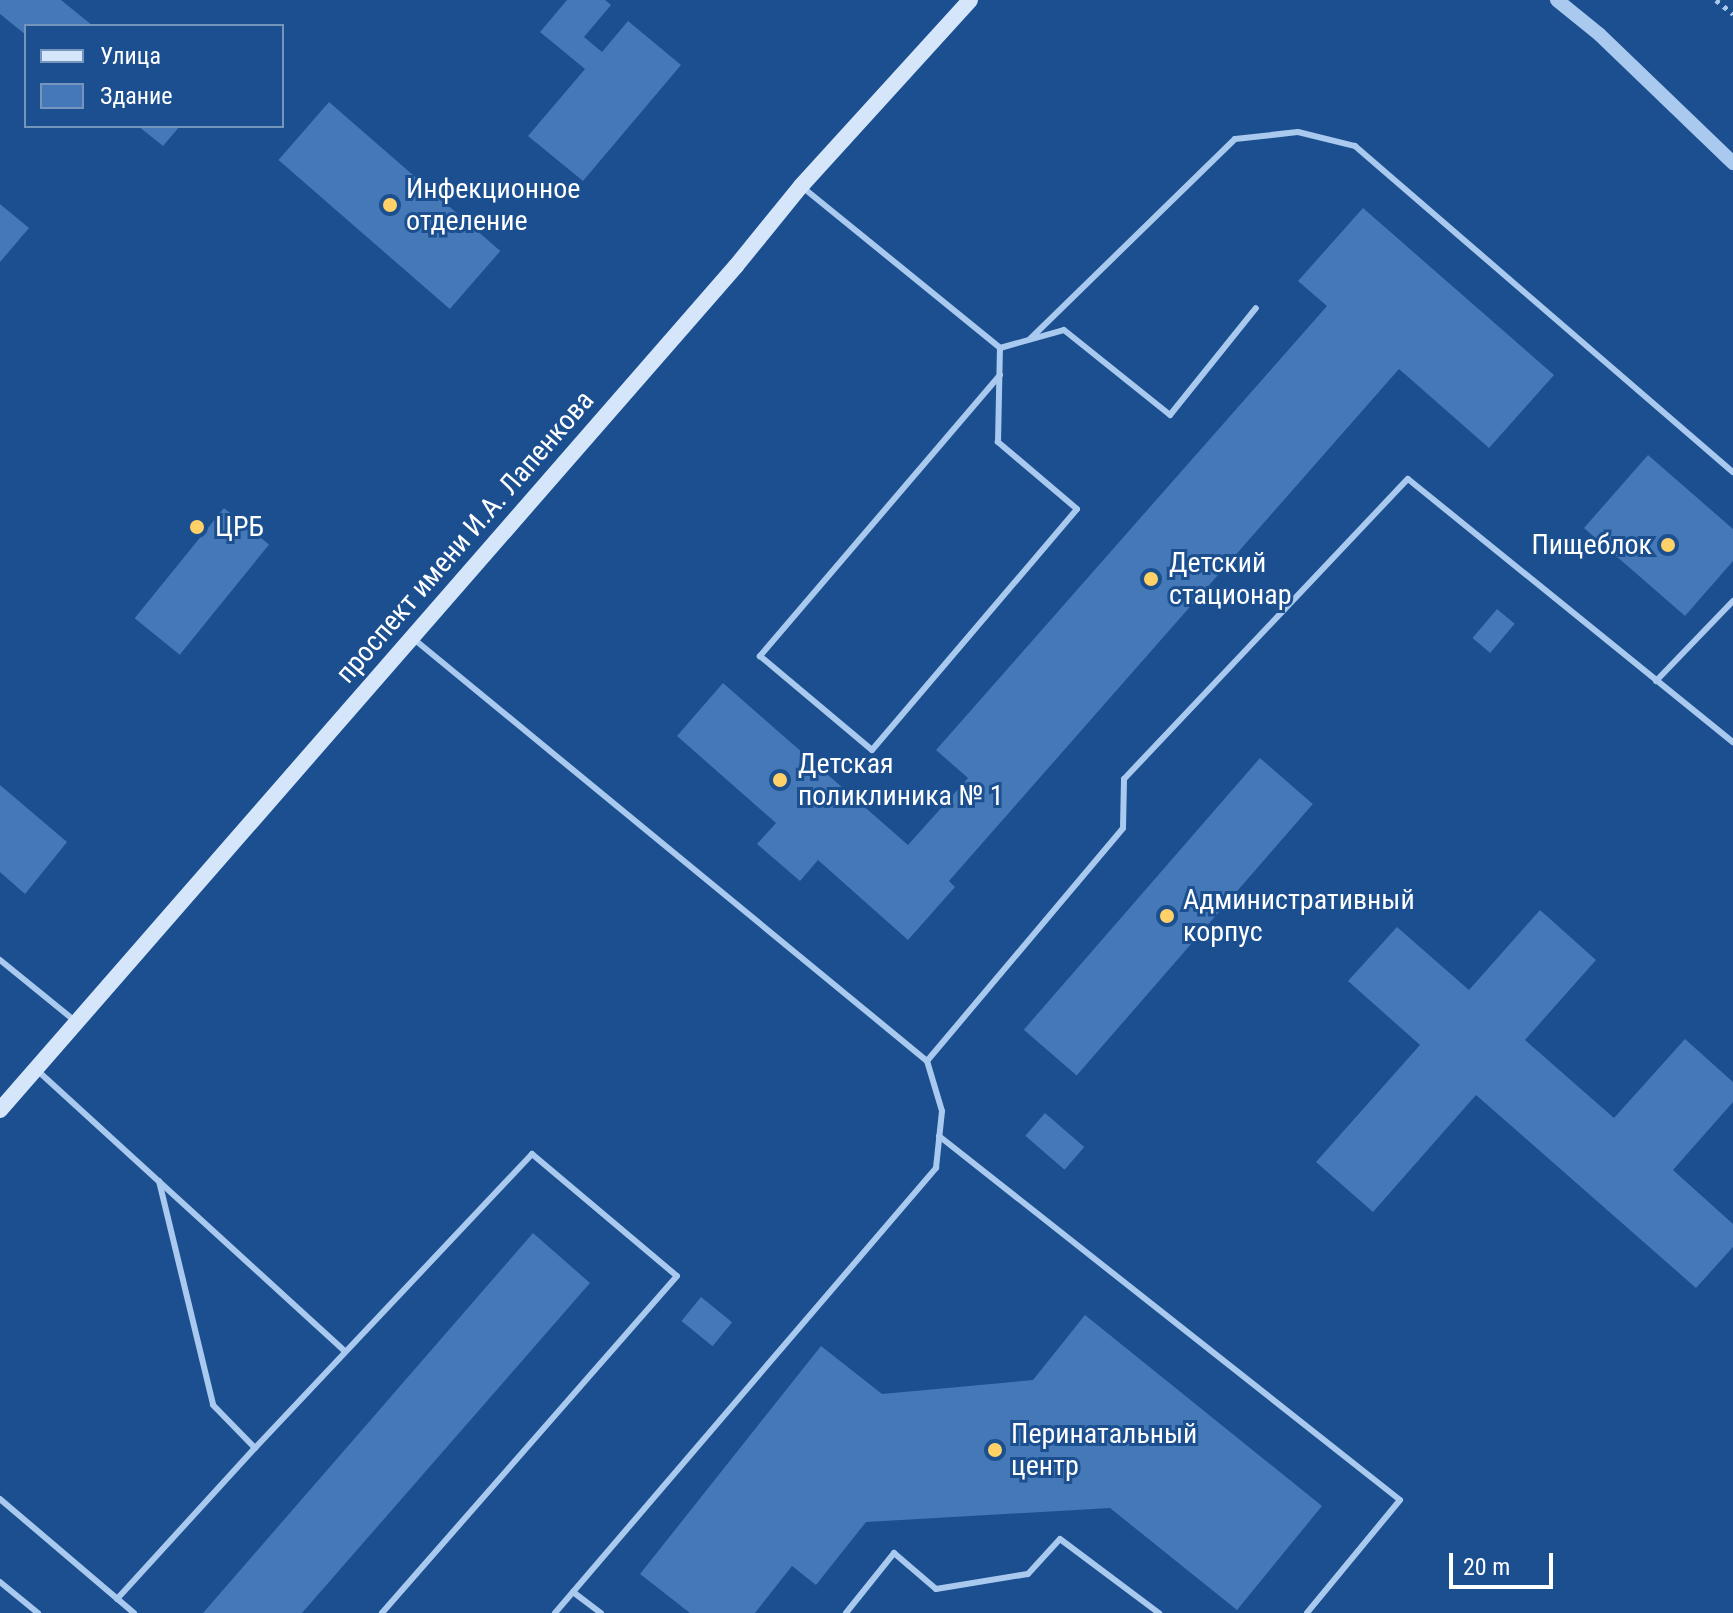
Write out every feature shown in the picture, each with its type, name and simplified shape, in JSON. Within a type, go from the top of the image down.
[{"type":"main road","name":"проспект имени И.А. Лапенкова","points":[[0,1110],[801,186],[970,0]]},
{"type":"street","points":[[1557,0],[1600,35],[1733,163]]},
{"type":"lane","points":[[1028,341],[1235,139],[1298,132],[1355,146],[1733,472]]},
{"type":"lane","points":[[801,186],[1000,348]]},
{"type":"lane","points":[[1000,348],[1064,330],[1170,415],[1256,308]]},
{"type":"lane","points":[[1000,348],[1000,375],[998,442],[1077,509],[872,750],[760,656],[1000,375]]},
{"type":"lane","points":[[927,1061],[1123,828],[1124,779],[1408,479],[1733,742]]},
{"type":"lane","points":[[1656,681],[1733,601]]},
{"type":"lane","points":[[412,638],[927,1061],[942,1111],[936,1168],[555,1613]]},
{"type":"lane","points":[[0,960],[76,1022]]},
{"type":"lane","points":[[35,1068],[345,1351]]},
{"type":"lane","points":[[939,1136],[1400,1500],[1307,1613]]},
{"type":"lane","points":[[117,1599],[532,1154],[677,1276],[382,1613]]},
{"type":"lane","points":[[159,1181],[213,1405],[255,1448]]},
{"type":"lane","points":[[0,1499],[134,1613]]},
{"type":"lane","points":[[846,1613],[894,1553],[936,1589],[1028,1574],[1060,1539],[1159,1613]]},
{"type":"lane","points":[[0,1582],[38,1613]]},
{"type":"lane","points":[[573,1592],[601,1613]]},
{"type":"path","points":[[1716,0],[1733,14]]},
{"type":"building","points":[[0,0],[61,0],[91,24],[24,24],[24,33],[0,14]]},
{"type":"building","points":[[567,0],[605,0],[611,5],[584,37],[602,52],[628,21],[681,65],[583,181],[528,136],[585,69],[540,32]]},
{"type":"building","name":"Инфекционное отделение","points":[[329,102],[500,251],[450,309],[278,160]]},
{"type":"building","points":[[140,128],[178,128],[163,146]]},
{"type":"building","points":[[0,204],[29,228],[0,262]]},
{"type":"building","name":"Детский стационар","points":[[1363,208],[1554,375],[1489,448],[1399,369],[949,881],[955,887],[908,940],[818,860],[800,881],[757,844],[776,823],[677,736],[723,683],[908,845],[968,778],[936,750],[1327,306],[1298,281]]},
{"type":"building","name":"Пищеблок","points":[[1648,455],[1733,529],[1733,561],[1685,616],[1584,528]]},
{"type":"building","points":[[224,508],[269,545],[180,655],[135,618]]},
{"type":"building","points":[[1497,609],[1515,624],[1490,653],[1473,638]]},
{"type":"building","name":"Административный корпус","points":[[1260,758],[1313,804],[1077,1076],[1024,1030]]},
{"type":"building","points":[[0,785],[67,842],[25,894],[0,872]]},
{"type":"building","points":[[1540,910],[1596,960],[1525,1040],[1614,1118],[1685,1039],[1733,1082],[1733,1102],[1673,1170],[1733,1224],[1733,1247],[1696,1288],[1476,1095],[1373,1212],[1316,1162],[1420,1045],[1348,981],[1397,927],[1469,990]]},
{"type":"building","points":[[1045,1113],[1084,1147],[1065,1170],[1025,1136]]},
{"type":"building","points":[[533,1233],[590,1283],[302,1613],[203,1613]]},
{"type":"building","points":[[701,1297],[732,1322],[713,1346],[681,1321]]},
{"type":"building","name":"Перинатальный центр","points":[[1085,1315],[1322,1506],[1237,1610],[1110,1508],[866,1522],[816,1585],[792,1566],[755,1613],[690,1613],[640,1574],[821,1346],[882,1394],[1033,1380]]},
{"type":"place","name":"Инфекционное отделение","points":[[390,205]]},
{"type":"place","name":"ЦРБ","points":[[197,527]]},
{"type":"place","name":"Пищеблок","points":[[1668,545]]},
{"type":"place","name":"Детский стационар","points":[[1151,579]]},
{"type":"place","name":"Детская поликлиника № 1","points":[[780,780]]},
{"type":"place","name":"Административный корпус","points":[[1167,916]]},
{"type":"place","name":"Перинатальный центр","points":[[995,1450]]}]
